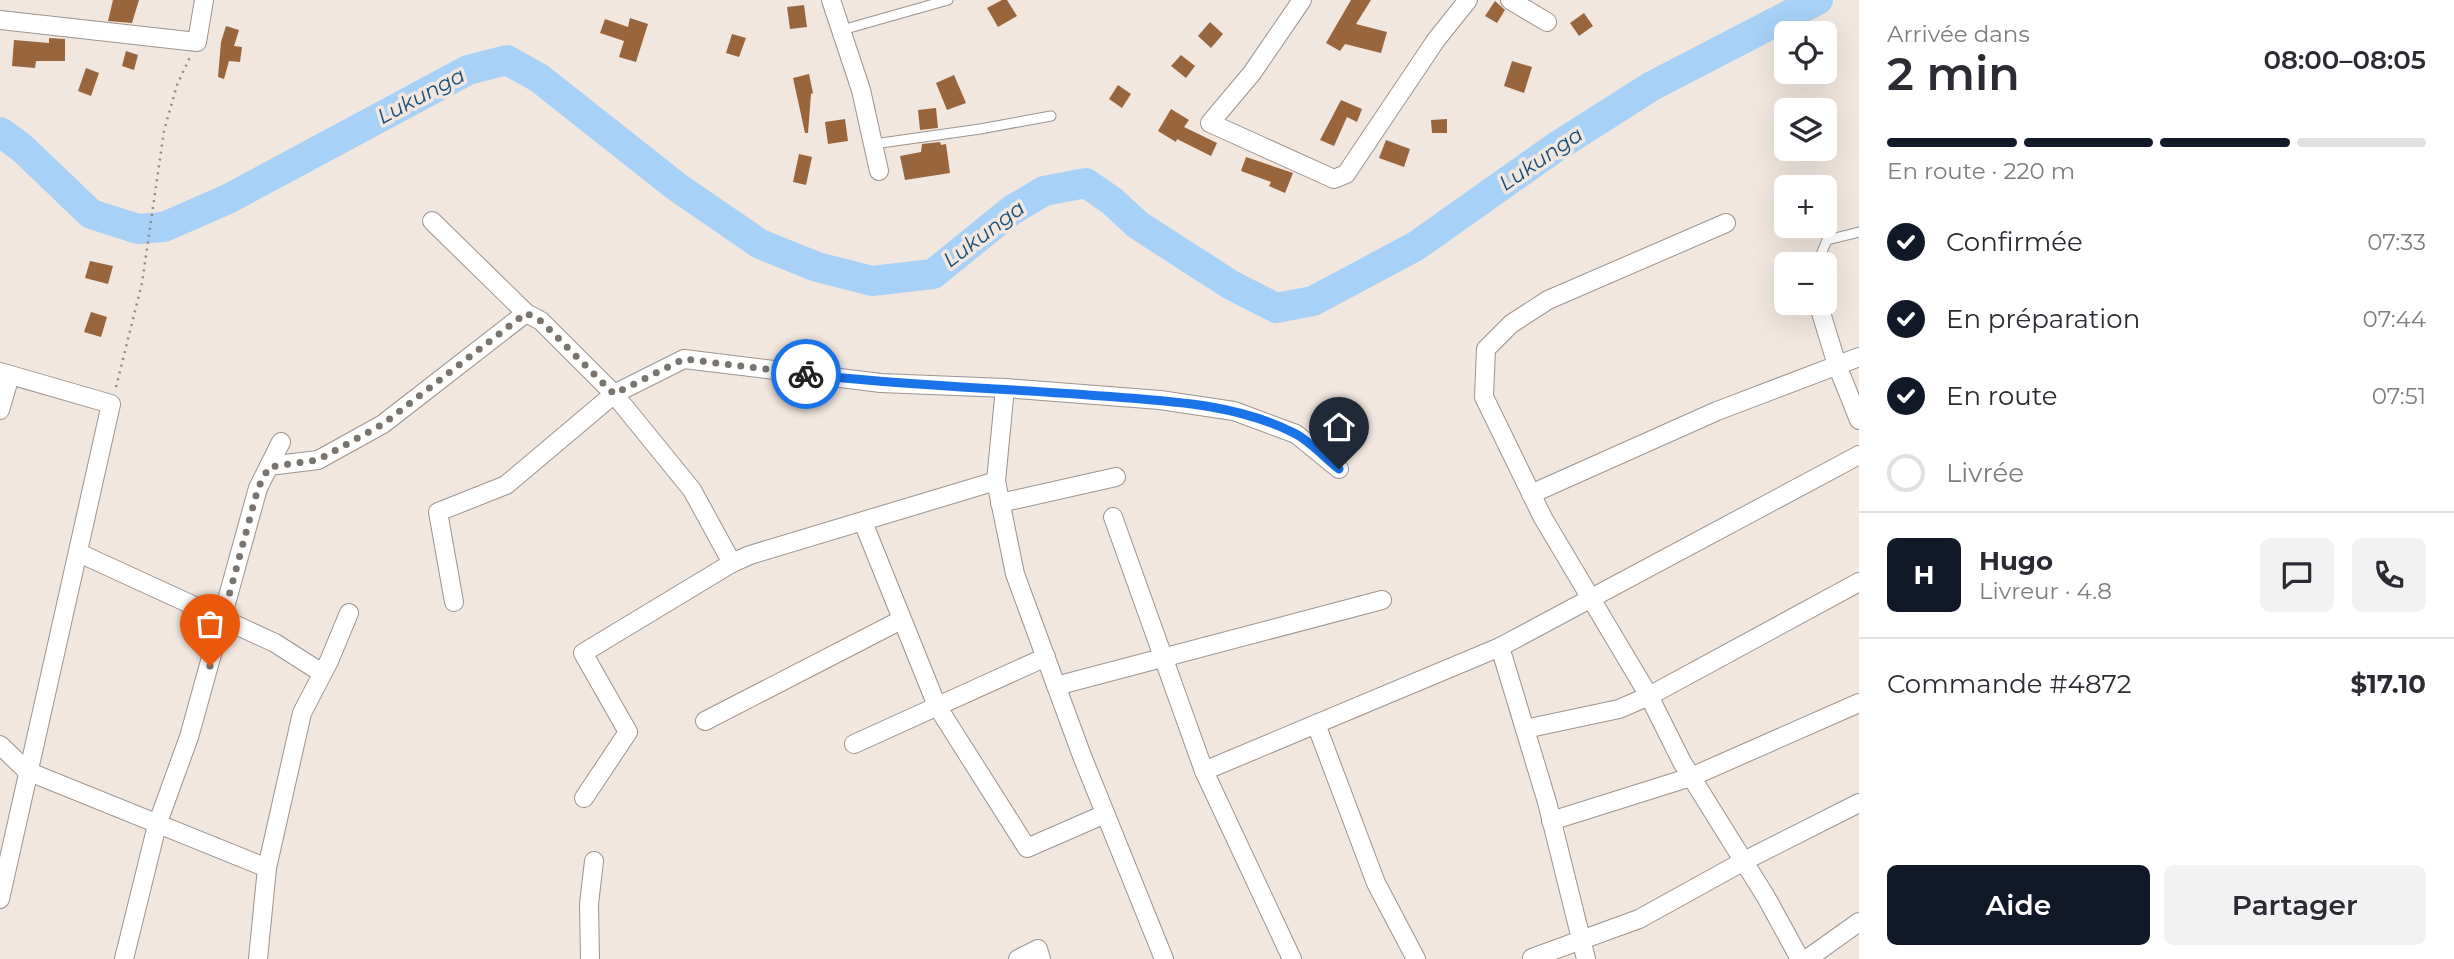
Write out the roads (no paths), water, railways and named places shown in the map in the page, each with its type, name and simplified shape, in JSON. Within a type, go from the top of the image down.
[{"type":"street","points":[[0,20],[197,42],[204,0]]},
{"type":"street","points":[[831,0],[861,90],[879,172]]},
{"type":"street","points":[[1302,0],[1252,74],[1210,123],[1334,179],[1346,174],[1436,40],[1468,0]]},
{"type":"street","points":[[1510,0],[1547,22]]},
{"type":"street","points":[[432,221],[526,313],[541,321],[614,394],[692,490],[732,563]]},
{"type":"street","points":[[1726,223],[1548,300],[1511,324],[1486,349],[1484,397],[1531,494],[1649,696],[1690,776],[1744,861],[1800,959]]},
{"type":"street","points":[[269,467],[318,460],[383,424],[526,313]]},
{"type":"street","points":[[1822,315],[1859,420]]},
{"type":"street","points":[[1531,494],[1717,411],[1859,357]]},
{"type":"street","points":[[454,602],[438,512],[506,485],[614,394],[684,359],[881,383],[1004,388],[1160,400],[1234,411],[1296,434],[1339,469]]},
{"type":"street","points":[[0,410],[5,374],[111,404],[0,898]]},
{"type":"street","points":[[1004,388],[996,481],[1015,574],[1105,814],[1164,959]]},
{"type":"street","points":[[124,959],[157,825],[189,737],[258,488],[281,442]]},
{"type":"street","points":[[1204,771],[1500,647],[1859,456]]},
{"type":"street","points":[[1000,503],[1116,477]]},
{"type":"street","points":[[584,798],[628,732],[583,653],[732,563],[750,555],[996,481]]},
{"type":"street","points":[[1113,517],[1204,771],[1292,959]]},
{"type":"street","points":[[863,522],[937,706],[1027,848],[1105,814]]},
{"type":"street","points":[[79,553],[275,643],[322,673]]},
{"type":"street","points":[[1525,729],[1619,709],[1649,696],[1859,582]]},
{"type":"street","points":[[1056,686],[1381,600]]},
{"type":"street","points":[[258,959],[267,868],[302,713],[349,613]]},
{"type":"street","points":[[705,721],[901,620]]},
{"type":"street","points":[[1500,647],[1551,821],[1586,959]]},
{"type":"street","points":[[854,744],[1046,657]]},
{"type":"street","points":[[1551,821],[1690,776],[1859,704]]},
{"type":"street","points":[[1316,724],[1376,883],[1416,959]]},
{"type":"street","points":[[0,745],[27,771],[267,868]]},
{"type":"street","points":[[1532,958],[1639,919],[1744,861],[1859,803]]},
{"type":"street","points":[[590,959],[589,904],[594,861]]},
{"type":"street","points":[[1807,959],[1859,922]]},
{"type":"street","points":[[1018,959],[1038,950],[1041,959]]},
{"type":"lane","points":[[842,30],[948,0]]},
{"type":"lane","points":[[874,144],[980,130],[1051,116]]},
{"type":"lane","points":[[1822,252],[1826,240],[1859,232]]},
{"type":"waterway","name":"Lukunga","points":[[0,132],[22,148],[91,214],[138,229],[164,227],[228,199],[468,70],[507,60],[539,78],[677,187],[760,244],[817,267],[872,281],[933,274],[1012,210],[1044,191],[1086,183],[1112,201],[1138,225],[1231,285],[1276,308],[1313,301],[1416,246],[1556,147],[1652,86],[1818,0]]}]
